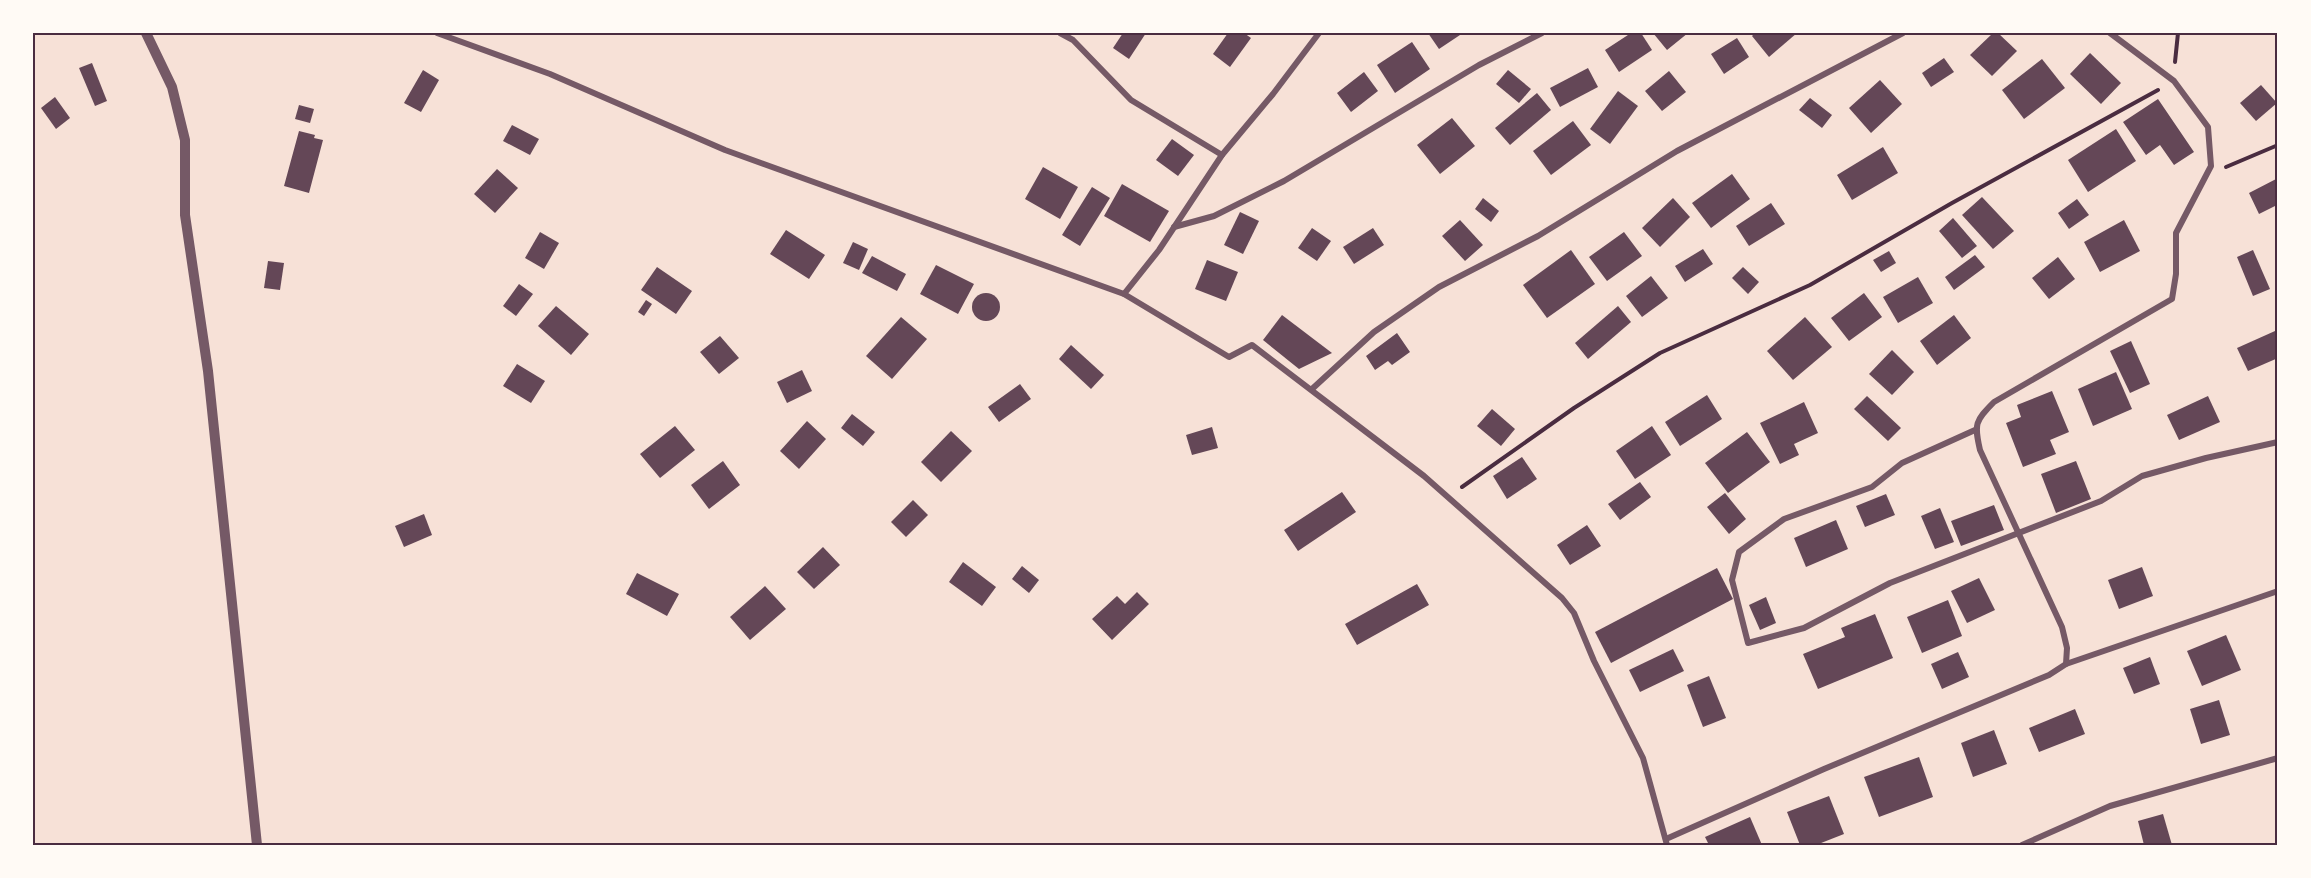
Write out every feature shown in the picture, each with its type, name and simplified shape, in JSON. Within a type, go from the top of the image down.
[{"type":"street","points":[[146,33],[172,87],[185,140],[185,215],[208,371],[257,845]]},
{"type":"street","points":[[437,33],[550,74],[725,150],[1124,294],[1229,357],[1252,345],[1424,476],[1562,598],[1574,613],[1594,661],[1643,758],[1666,842],[1824,769],[2049,675],[2066,664],[2278,591]]},
{"type":"street","points":[[1060,33],[1073,40],[1131,100],[1222,155]]},
{"type":"street","points":[[1124,294],[1222,155],[1273,94],[1319,33]]},
{"type":"street","points":[[1174,226],[1214,216],[1284,181],[1479,65],[1542,33]]},
{"type":"street","points":[[1312,389],[1374,332],[1439,286],[1538,236],[1677,151],[1904,33]]},
{"type":"street","points":[[2066,664],[2067,648],[2062,627],[1980,450],[1975,430],[1980,417],[1994,402],[2172,299],[2176,274],[2176,233],[2211,166],[2208,127],[2174,81],[2110,33]]},
{"type":"street","points":[[1975,430],[1902,463],[1872,487],[1784,519],[1739,552],[1732,580],[1748,644],[1804,628],[1890,583],[2101,501],[2142,476],[2206,458],[2278,442]]},
{"type":"street","points":[[2022,845],[2110,806],[2278,758]]},
{"type":"path","points":[[1448,497],[1574,408],[1660,353],[1810,285],[1971,192],[2174,81],[2178,33]]},
{"type":"path","points":[[2206,176],[2278,145]]},
{"type":"building","points":[[1123,33],[1146,33],[1129,59],[1113,48]]},
{"type":"building","points":[[1228,33],[1244,33],[1251,38],[1230,67],[1213,54]]},
{"type":"building","points":[[1428,33],[1463,33],[1439,49]]},
{"type":"building","points":[[1631,33],[1641,33],[1652,50],[1619,72],[1605,50]]},
{"type":"building","points":[[1653,33],[1688,33],[1667,50]]},
{"type":"building","points":[[1755,33],[1797,33],[1769,57],[1752,36]]},
{"type":"building","points":[[1993,33],[1998,33],[2017,51],[1992,76],[1970,55]]},
{"type":"building","points":[[1737,38],[1749,57],[1724,74],[1711,54]]},
{"type":"building","points":[[1412,42],[1430,69],[1395,93],[1377,65]]},
{"type":"building","points":[[2090,53],[2121,83],[2101,104],[2070,74]]},
{"type":"building","points":[[1944,58],[1954,72],[1931,87],[1922,73]]},
{"type":"building","points":[[2042,59],[2065,88],[2024,119],[2002,90]]},
{"type":"building","points":[[92,63],[107,101],[95,106],[79,68]]},
{"type":"building","points":[[1588,68],[1598,87],[1560,107],[1550,88]]},
{"type":"building","points":[[423,70],[439,80],[421,112],[404,103]]},
{"type":"building","points":[[1508,70],[1531,89],[1519,103],[1496,84]]},
{"type":"building","points":[[1669,71],[1686,92],[1662,111],[1645,91]]},
{"type":"building","points":[[1364,72],[1378,91],[1351,112],[1337,93]]},
{"type":"building","points":[[1880,80],[1902,104],[1871,133],[1849,108]]},
{"type":"building","points":[[2261,85],[2277,103],[2256,121],[2240,103]]},
{"type":"building","points":[[1618,91],[1638,106],[1610,144],[1590,129]]},
{"type":"building","points":[[1537,93],[1551,110],[1510,145],[1495,128]]},
{"type":"building","points":[[55,97],[70,118],[56,129],[41,108]]},
{"type":"building","points":[[1810,98],[1832,115],[1822,128],[1799,110]]},
{"type":"building","points":[[2158,99],[2194,152],[2174,165],[2160,145],[2146,155],[2123,122]]},
{"type":"building","points":[[299,105],[314,109],[310,123],[295,119]]},
{"type":"building","points":[[1452,118],[1475,146],[1440,174],[1417,145]]},
{"type":"building","points":[[1573,121],[1591,145],[1551,175],[1533,151]]},
{"type":"building","points":[[512,125],[539,139],[530,155],[503,141]]},
{"type":"building","points":[[2116,129],[2136,161],[2088,192],[2068,160]]},
{"type":"building","points":[[299,131],[315,135],[314,138],[323,140],[309,193],[284,186]]},
{"type":"building","points":[[1172,139],[1194,155],[1178,176],[1156,160]]},
{"type":"building","points":[[1883,147],[1898,173],[1852,200],[1837,175]]},
{"type":"building","points":[[1043,167],[1078,187],[1060,219],[1025,199]]},
{"type":"building","points":[[497,169],[518,188],[495,213],[474,194]]},
{"type":"building","points":[[1732,174],[1750,199],[1711,228],[1692,203]]},
{"type":"building","points":[[2278,178],[2278,212],[2275,206],[2259,214],[2249,193]]},
{"type":"building","points":[[1122,184],[1169,211],[1150,242],[1104,216]]},
{"type":"building","points":[[1092,187],[1110,198],[1080,246],[1062,235]]},
{"type":"building","points":[[1982,197],[2014,231],[1993,249],[1962,215]]},
{"type":"building","points":[[1483,198],[1499,211],[1491,222],[1475,209]]},
{"type":"building","points":[[1673,198],[1690,217],[1660,247],[1642,228]]},
{"type":"building","points":[[2077,199],[2089,215],[2069,229],[2058,213]]},
{"type":"building","points":[[1771,203],[1785,224],[1749,246],[1736,226]]},
{"type":"building","points":[[1240,212],[1259,221],[1243,254],[1224,245]]},
{"type":"building","points":[[1953,218],[1977,246],[1962,258],[1939,231]]},
{"type":"building","points":[[1460,220],[1483,245],[1465,261],[1442,236]]},
{"type":"building","points":[[2124,220],[2140,251],[2100,272],[2084,242]]},
{"type":"building","points":[[1312,228],[1331,241],[1317,261],[1298,248]]},
{"type":"building","points":[[1373,228],[1384,245],[1354,264],[1343,247]]},
{"type":"building","points":[[786,230],[825,255],[809,279],[770,254]]},
{"type":"building","points":[[540,232],[559,243],[544,269],[525,258]]},
{"type":"building","points":[[1624,232],[1642,256],[1607,281],[1589,257]]},
{"type":"building","points":[[853,242],[868,249],[859,270],[843,263]]},
{"type":"building","points":[[1703,249],[1713,264],[1685,282],[1675,266]]},
{"type":"building","points":[[1571,250],[1595,284],[1547,318],[1523,285]]},
{"type":"building","points":[[2253,250],[2270,289],[2253,296],[2237,257]]},
{"type":"building","points":[[1889,251],[1896,263],[1881,272],[1873,260]]},
{"type":"building","points":[[1975,255],[1985,267],[1954,290],[1945,277]]},
{"type":"building","points":[[872,256],[906,274],[897,291],[862,273]]},
{"type":"building","points":[[2058,257],[2075,279],[2049,299],[2032,278]]},
{"type":"building","points":[[1207,260],[1238,272],[1226,301],[1195,289]]},
{"type":"building","points":[[268,261],[284,263],[280,290],[264,288]]},
{"type":"building","points":[[936,265],[974,284],[958,314],[920,294]]},
{"type":"building","points":[[657,267],[692,291],[676,314],[641,290]]},
{"type":"building","points":[[1743,267],[1759,282],[1748,294],[1732,278]]},
{"type":"building","points":[[1651,276],[1668,298],[1642,317],[1626,296]]},
{"type":"building","points":[[1918,277],[1933,303],[1898,323],[1883,297]]},
{"type":"building","points":[[519,284],[533,294],[516,316],[503,306]]},
{"type":"building","points":[[986,293],[996,297],[1000,307],[996,317],[986,321],[976,317],[972,307],[976,297]]},
{"type":"building","points":[[1864,293],[1882,317],[1849,341],[1831,318]]},
{"type":"building","points":[[646,300],[652,304],[644,316],[638,312]]},
{"type":"building","points":[[556,306],[589,334],[571,355],[538,326]]},
{"type":"building","points":[[1618,306],[1631,322],[1588,359],[1575,343]]},
{"type":"building","points":[[1282,315],[1332,353],[1299,369],[1263,340]]},
{"type":"building","points":[[1954,315],[1971,338],[1937,365],[1920,341]]},
{"type":"building","points":[[901,317],[927,339],[892,379],[866,356]]},
{"type":"building","points":[[1805,317],[1832,347],[1793,380],[1767,351]]},
{"type":"building","points":[[2275,331],[2278,338],[2278,358],[2248,371],[2237,348]]},
{"type":"building","points":[[1397,333],[1410,352],[1392,365],[1388,361],[1375,370],[1366,356]]},
{"type":"building","points":[[720,336],[739,358],[719,374],[700,352]]},
{"type":"building","points":[[2131,341],[2150,384],[2130,393],[2110,351]]},
{"type":"building","points":[[1071,345],[1104,375],[1091,389],[1059,359]]},
{"type":"building","points":[[1892,350],[1914,372],[1892,395],[1869,374]]},
{"type":"building","points":[[517,364],[545,381],[531,403],[503,386]]},
{"type":"building","points":[[802,370],[812,391],[787,403],[777,382]]},
{"type":"building","points":[[2116,372],[2132,409],[2093,426],[2078,389]]},
{"type":"building","points":[[1020,384],[1031,399],[999,422],[988,407]]},
{"type":"building","points":[[2052,391],[2069,432],[2050,440],[2056,454],[2023,467],[2006,423],[2021,417],[2017,405]]},
{"type":"building","points":[[1707,395],[1722,419],[1680,446],[1665,422]]},
{"type":"building","points":[[1867,396],[1901,428],[1888,441],[1854,409]]},
{"type":"building","points":[[2208,396],[2220,422],[2179,440],[2167,415]]},
{"type":"building","points":[[1804,402],[1818,433],[1794,444],[1799,455],[1780,464],[1760,423]]},
{"type":"building","points":[[1492,409],[1515,429],[1501,446],[1477,426]]},
{"type":"building","points":[[852,414],[875,432],[863,446],[841,428]]},
{"type":"building","points":[[807,421],[826,439],[799,469],[780,451]]},
{"type":"building","points":[[675,426],[695,450],[660,478],[640,454]]},
{"type":"building","points":[[1652,426],[1671,455],[1635,479],[1616,451]]},
{"type":"building","points":[[1212,427],[1218,448],[1192,455],[1186,435]]},
{"type":"building","points":[[951,431],[972,451],[941,482],[921,462]]},
{"type":"building","points":[[1747,432],[1770,462],[1728,493],[1705,463]]},
{"type":"building","points":[[1522,457],[1537,479],[1507,499],[1493,476]]},
{"type":"building","points":[[723,461],[740,485],[709,509],[691,485]]},
{"type":"building","points":[[2076,461],[2091,499],[2056,513],[2041,474]]},
{"type":"building","points":[[1640,482],[1651,497],[1620,520],[1608,504]]},
{"type":"building","points":[[1342,492],[1356,512],[1298,551],[1284,530]]},
{"type":"building","points":[[1725,493],[1746,519],[1729,534],[1707,507]]},
{"type":"building","points":[[1886,494],[1895,515],[1865,527],[1856,506]]},
{"type":"building","points":[[913,500],[928,515],[906,537],[891,522]]},
{"type":"building","points":[[1994,505],[2004,530],[1961,546],[1951,521]]},
{"type":"building","points":[[1940,508],[1954,542],[1935,549],[1921,516]]},
{"type":"building","points":[[424,514],[432,535],[404,547],[395,526]]},
{"type":"building","points":[[1836,520],[1848,549],[1806,567],[1794,538]]},
{"type":"building","points":[[1587,525],[1601,546],[1570,565],[1557,545]]},
{"type":"building","points":[[823,547],[840,565],[814,589],[797,572]]},
{"type":"building","points":[[963,562],[996,587],[982,606],[949,582]]},
{"type":"building","points":[[1022,566],[1039,580],[1029,593],[1012,579]]},
{"type":"building","points":[[2142,567],[2153,596],[2119,609],[2108,580]]},
{"type":"building","points":[[1717,568],[1733,599],[1611,663],[1595,632]]},
{"type":"building","points":[[637,573],[679,594],[667,616],[626,594]]},
{"type":"building","points":[[1979,578],[1995,610],[1967,623],[1951,591]]},
{"type":"building","points":[[1417,584],[1429,605],[1357,645],[1345,624]]},
{"type":"building","points":[[765,586],[786,609],[750,640],[730,617]]},
{"type":"building","points":[[1137,592],[1149,604],[1112,640],[1092,619],[1117,596],[1125,604]]},
{"type":"building","points":[[1766,597],[1776,623],[1760,630],[1749,605]]},
{"type":"building","points":[[1948,600],[1962,636],[1922,653],[1907,617]]},
{"type":"building","points":[[1875,614],[1893,658],[1818,689],[1803,654],[1845,637],[1841,628]]},
{"type":"building","points":[[2226,635],[2241,670],[2202,686],[2187,651]]},
{"type":"building","points":[[1673,649],[1684,671],[1640,692],[1629,670]]},
{"type":"building","points":[[1958,652],[1969,677],[1942,689],[1931,664]]},
{"type":"building","points":[[2150,657],[2160,684],[2134,694],[2123,668]]},
{"type":"building","points":[[1709,676],[1726,718],[1703,727],[1687,685]]},
{"type":"building","points":[[2219,700],[2230,735],[2201,744],[2190,709]]},
{"type":"building","points":[[2075,709],[2085,734],[2039,752],[2029,728]]},
{"type":"building","points":[[1994,730],[2007,764],[1973,777],[1961,743]]},
{"type":"building","points":[[1919,757],[1933,797],[1879,817],[1864,777]]},
{"type":"building","points":[[1829,796],[1844,834],[1816,845],[1800,845],[1787,812]]},
{"type":"building","points":[[2163,814],[2172,845],[2144,845],[2138,821]]},
{"type":"building","points":[[1750,817],[1762,845],[1709,845],[1705,837]]}]
